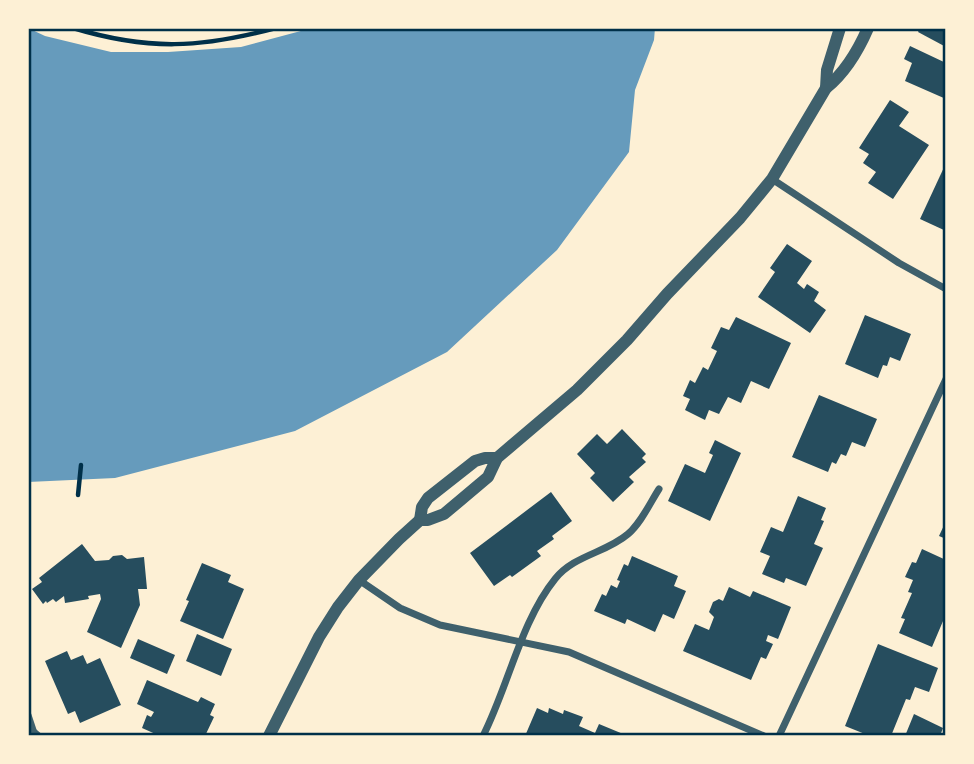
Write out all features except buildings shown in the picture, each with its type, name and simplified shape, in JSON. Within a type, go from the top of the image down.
[{"type":"street","points":[[827,88],[827,70],[841,28]]},
{"type":"street","points":[[420,520],[443,514],[488,477],[497,458],[577,390],[740,218],[772,179],[827,88],[840,77],[861,44],[868,28]]},
{"type":"street","points":[[772,179],[899,263],[946,289]]},
{"type":"street","points":[[779,736],[946,379]]},
{"type":"street","points":[[269,736],[319,637],[359,580],[420,520],[422,508],[428,498],[475,461],[485,457],[497,458]]},
{"type":"street","points":[[482,736],[542,598],[557,576],[566,567],[608,547],[631,532],[659,489]]},
{"type":"street","points":[[359,580],[400,608],[440,625],[522,641],[584,657],[764,736]]},
{"type":"street","points":[[28,715],[36,735]]},
{"type":"path","points":[[73,28],[144,44],[180,45],[210,43],[276,28]]},
{"type":"path","points":[[78,495],[81,465]]},
{"type":"water","points":[[28,28],[45,36],[111,52],[168,52],[241,47],[312,28],[655,28],[654,40],[635,90],[629,152],[557,250],[447,352],[295,431],[115,478],[28,482]]}]
